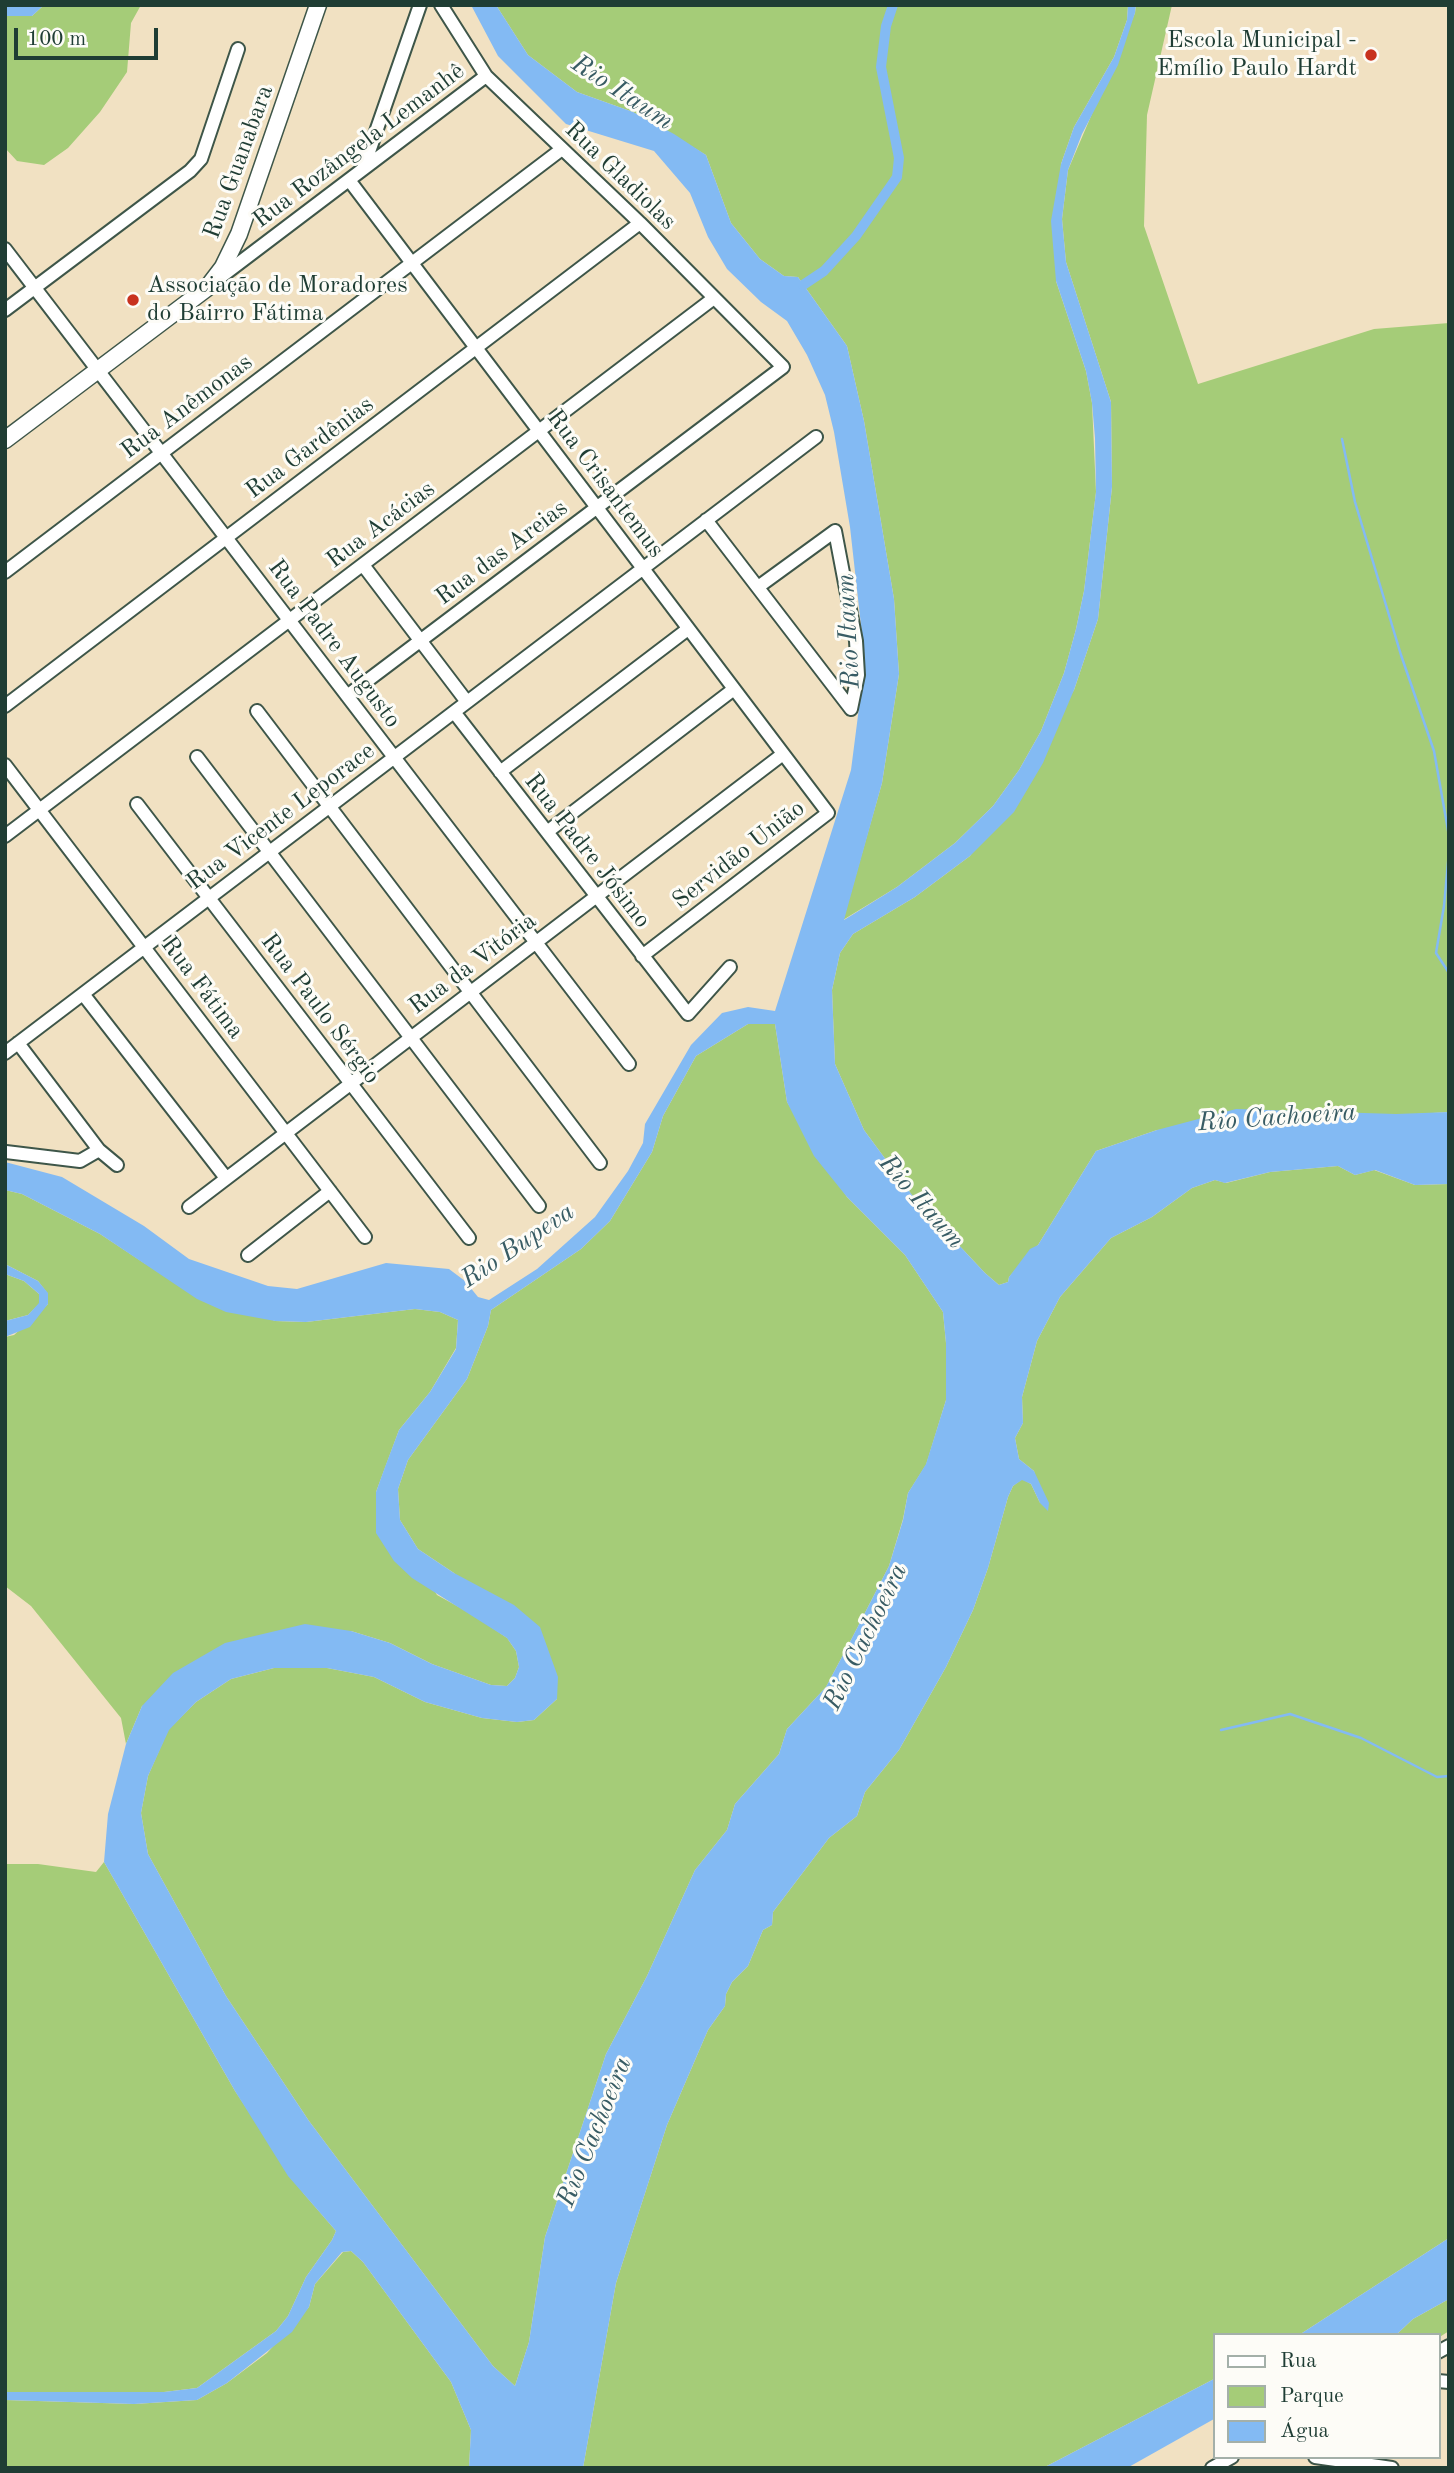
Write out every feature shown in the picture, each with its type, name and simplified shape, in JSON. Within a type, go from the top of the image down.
[{"type":"main road","name":"Rua Guanabara","points":[[5,440],[207,288],[223,267],[239,234],[318,5]]},
{"type":"street","points":[[363,169],[420,5]]},
{"type":"street","name":"Rua Gladiolas","points":[[441,5],[486,76],[640,223],[783,367]]},
{"type":"street","points":[[5,310],[190,171],[201,159],[239,49]]},
{"type":"street","name":"Rua Rozângela Lemanhê","points":[[207,288],[486,76]]},
{"type":"street","name":"Rua Anêmonas","points":[[5,572],[562,149]]},
{"type":"street","name":"Rua Crisantemus","points":[[349,180],[828,813]]},
{"type":"street","name":"Rua Gardênias","points":[[5,706],[640,223]]},
{"type":"street","name":"Rua Rozângela Lemanhê","points":[[239,234],[250,246],[258,248]]},
{"type":"street","name":"Rua Padre Augusto","points":[[5,249],[629,1064]]},
{"type":"street","name":"Rua Acácias","points":[[5,836],[715,298]]},
{"type":"street","name":"Rua das Areias","points":[[348,696],[783,367]]},
{"type":"street","name":"Rua Vicente Leporace","points":[[5,1053],[816,437]]},
{"type":"street","points":[[706,520],[851,709],[858,675],[856,641],[835,531],[758,587]]},
{"type":"street","points":[[363,565],[467,702]]},
{"type":"street","points":[[500,772],[688,629]]},
{"type":"street","points":[[547,832],[734,689]]},
{"type":"street","points":[[257,711],[600,1163]]},
{"type":"street","name":"Rua Padre Jósimo","points":[[454,712],[688,1014],[730,967]]},
{"type":"street","name":"Rua da Vitória","points":[[189,1207],[783,754]]},
{"type":"street","points":[[197,757],[539,1206]]},
{"type":"street","name":"Rua Fátima","points":[[5,765],[365,1237]]},
{"type":"street","name":"Rua Paulo Sérgio","points":[[137,804],[469,1238]]},
{"type":"street","name":"Servidão União","points":[[642,956],[828,813]]},
{"type":"street","points":[[83,994],[226,1178]]},
{"type":"street","points":[[18,1043],[99,1150],[117,1165]]},
{"type":"street","points":[[6,1152],[80,1161],[99,1150]]},
{"type":"street","points":[[248,1255],[330,1191]]},
{"type":"street","points":[[1212,2468],[1228,2459]]},
{"type":"street","points":[[1333,2459],[1392,2468]]},
{"type":"green space","points":[[44,5],[141,5],[131,23],[127,72],[100,112],[68,148],[44,165],[17,161],[5,148],[5,16],[32,16]]},
{"type":"green space","points":[[496,5],[1128,5],[1127,20],[1114,57],[1074,127],[1061,164],[1056,281],[1086,371],[1092,403],[1096,492],[1084,591],[1064,673],[1041,731],[1019,770],[993,806],[955,843],[897,887],[843,920],[882,783],[899,674],[894,599],[864,421],[847,346],[798,277],[784,276],[760,259],[731,223],[706,155],[633,112],[577,92],[528,55]]},
{"type":"green space","points":[[1136,5],[1172,5],[1147,115],[1144,226],[1198,384],[1374,329],[1449,323],[1449,1112],[1157,1130],[1096,1151],[1038,1245],[1009,1277],[1008,1282],[999,1285],[912,1195],[864,1130],[835,1064],[832,990],[840,953],[853,934],[915,897],[970,856],[1074,690],[1098,619],[1112,487],[1111,402],[1066,262],[1062,219],[1068,170],[1135,13]]},
{"type":"green space","points":[[748,1024],[775,1024],[787,1102],[847,1197],[905,1255],[943,1312],[946,1400],[926,1465],[908,1493],[889,1566],[852,1638],[826,1687],[787,1729],[779,1754],[735,1804],[727,1830],[695,1870],[647,1976],[606,2054],[545,2237],[529,2342],[515,2386],[493,2366],[309,2121],[226,1996],[148,1854],[141,1813],[148,1776],[168,1730],[196,1702],[231,1679],[274,1668],[327,1668],[374,1677],[425,1702],[482,1718],[517,1722],[534,1720],[557,1699],[454,1573],[418,1549],[400,1520],[398,1489],[408,1460],[467,1379],[488,1326],[491,1310],[581,1249],[610,1221],[652,1152],[663,1116],[696,1056]]},
{"type":"green space","points":[[1338,1166],[1355,1175],[1374,1170],[1415,1185],[1449,1184],[1449,2238],[1302,2333],[1212,2333],[1212,2380],[1043,2468],[583,2468],[616,2283],[667,2125],[708,2030],[725,2006],[726,1994],[732,1982],[748,1966],[763,1930],[772,1925],[773,1912],[829,1838],[857,1816],[865,1792],[899,1750],[946,1667],[973,1610],[1013,1486],[1022,1479],[1031,1484],[1040,1503],[1034,1471],[1019,1459],[1015,1438],[1023,1423],[1022,1397],[1037,1341],[1060,1297],[1111,1238],[1152,1217],[1192,1188],[1215,1180],[1226,1183],[1270,1172]]},
{"type":"green space","points":[[5,1190],[22,1194],[100,1234],[144,1263],[275,1321],[306,1322],[415,1309],[440,1312],[458,1320],[456,1348],[430,1392],[399,1430],[376,1492],[437,1595],[477,1617],[507,1638],[516,1651],[519,1667],[515,1678],[507,1686],[491,1685],[432,1664],[390,1643],[351,1631],[142,1706],[126,1744],[121,1718],[31,1606],[5,1586],[5,1337],[14,1335],[48,1304],[48,1294],[38,1281],[5,1264]]},
{"type":"green space","points":[[5,1274],[24,1281],[39,1294],[39,1304],[28,1315],[5,1321]]},
{"type":"green space","points":[[104,1862],[235,2091],[304,2194],[336,2231],[306,2277],[288,2316],[276,2331],[197,2388],[164,2392],[5,2392],[5,1864],[38,1864],[96,1872]]},
{"type":"green space","points":[[351,2251],[363,2262],[451,2382],[471,2430],[469,2468],[5,2468],[5,2400],[134,2404],[197,2400],[227,2383],[267,2353],[309,2307],[315,2284],[343,2252]]},
{"type":"green space","points":[[1449,2299],[1449,2331],[1440,2337],[1440,2333],[1398,2333],[1413,2319]]},
{"type":"water","points":[[5,5],[44,5],[32,16],[5,16]]},
{"type":"water","name":"Rio Cachoeira","points":[[471,5],[496,5],[528,55],[577,92],[633,112],[706,155],[731,223],[760,259],[784,276],[798,277],[847,346],[864,421],[894,599],[899,674],[882,783],[844,920],[897,887],[955,843],[993,806],[1019,770],[1041,731],[1064,673],[1084,591],[1096,492],[1095,438],[1086,371],[1056,281],[1051,221],[1061,164],[1074,127],[1114,57],[1127,20],[1128,5],[1136,5],[1118,65],[1082,134],[1068,170],[1062,219],[1066,262],[1111,402],[1112,487],[1098,619],[1074,690],[1043,763],[1014,812],[970,856],[915,897],[853,934],[840,953],[832,990],[835,1064],[864,1130],[912,1195],[999,1285],[1008,1282],[1030,1249],[1038,1245],[1096,1151],[1157,1130],[1236,1109],[1396,1114],[1449,1112],[1449,1184],[1415,1185],[1375,1170],[1355,1175],[1338,1166],[1270,1172],[1225,1183],[1215,1180],[1192,1188],[1152,1217],[1111,1238],[1060,1297],[1037,1341],[1022,1397],[1023,1423],[1015,1438],[1019,1459],[1034,1471],[1049,1503],[1048,1511],[1040,1503],[1031,1484],[1022,1480],[1013,1486],[973,1610],[946,1667],[899,1750],[865,1792],[857,1816],[829,1838],[773,1912],[772,1925],[763,1930],[748,1966],[732,1982],[726,1994],[725,2006],[708,2030],[667,2125],[616,2283],[583,2468],[469,2468],[471,2430],[451,2382],[363,2262],[351,2251],[342,2252],[315,2284],[309,2307],[292,2332],[227,2383],[197,2400],[134,2404],[5,2400],[5,2392],[164,2392],[197,2388],[276,2331],[288,2316],[306,2277],[336,2231],[288,2176],[235,2091],[104,1862],[108,1814],[126,1744],[142,1706],[173,1673],[225,1643],[305,1624],[351,1631],[390,1643],[432,1664],[491,1685],[507,1686],[515,1678],[519,1667],[516,1651],[507,1638],[412,1578],[394,1561],[376,1533],[376,1492],[399,1430],[430,1392],[456,1349],[458,1320],[440,1312],[415,1309],[306,1322],[275,1321],[226,1312],[197,1299],[100,1234],[22,1194],[5,1190],[5,1162],[62,1177],[144,1226],[189,1259],[268,1286],[297,1289],[386,1263],[449,1269],[465,1281],[478,1297],[489,1300],[537,1269],[595,1217],[628,1171],[643,1143],[645,1124],[691,1045],[722,1013],[748,1007],[775,1011],[851,770],[865,661],[850,527],[834,432],[825,395],[807,355],[787,321],[761,302],[727,269],[708,237],[690,193],[654,151],[566,124],[498,56]],"holes":[[[748,1024],[775,1024],[787,1102],[814,1156],[847,1197],[905,1255],[943,1312],[946,1400],[926,1464],[908,1493],[889,1566],[852,1638],[826,1687],[787,1729],[779,1754],[735,1804],[727,1830],[695,1870],[647,1976],[606,2054],[545,2237],[529,2342],[515,2386],[493,2366],[309,2121],[226,1996],[148,1854],[141,1813],[148,1776],[169,1730],[196,1702],[231,1679],[274,1668],[327,1668],[374,1677],[425,1702],[482,1718],[517,1722],[534,1720],[557,1699],[558,1677],[540,1627],[514,1605],[454,1573],[418,1549],[400,1520],[398,1489],[408,1460],[467,1379],[488,1326],[491,1310],[581,1249],[610,1221],[652,1152],[663,1116],[696,1056]]]},
{"type":"water","points":[[5,1264],[38,1281],[48,1293],[48,1304],[30,1327],[5,1337],[5,1321],[28,1315],[39,1303],[39,1294],[24,1281],[5,1274]]},
{"type":"water","points":[[1449,2238],[1449,2299],[1413,2319],[1398,2333],[1302,2333]]},
{"type":"water","points":[[1212,2380],[1212,2420],[1127,2468],[1043,2468]]},
{"type":"waterway","points":[[803,285],[824,271],[856,236],[897,177],[899,158],[881,67],[886,26],[893,5]]},
{"type":"waterway","points":[[1342,439],[1355,502],[1401,655],[1434,751],[1449,836]]},
{"type":"waterway","points":[[1449,852],[1436,953],[1449,973]]},
{"type":"waterway","points":[[1221,1730],[1290,1714],[1361,1738],[1437,1777],[1449,1776]]},
{"type":"place","name":"Escola Municipal - Emílio Paulo Hardt","points":[[1371,55]]},
{"type":"place","name":"Associação de Moradores do Bairro Fátima","points":[[133,300]]},
{"type":"water label","name":"Rio Itaum","points":[[622,93]]},
{"type":"water label","name":"Rio Itaum","points":[[849,631]]},
{"type":"water label","name":"Rio Itaum","points":[[921,1202]]},
{"type":"water label","name":"Rio Bupeva","points":[[518,1246]]}]
